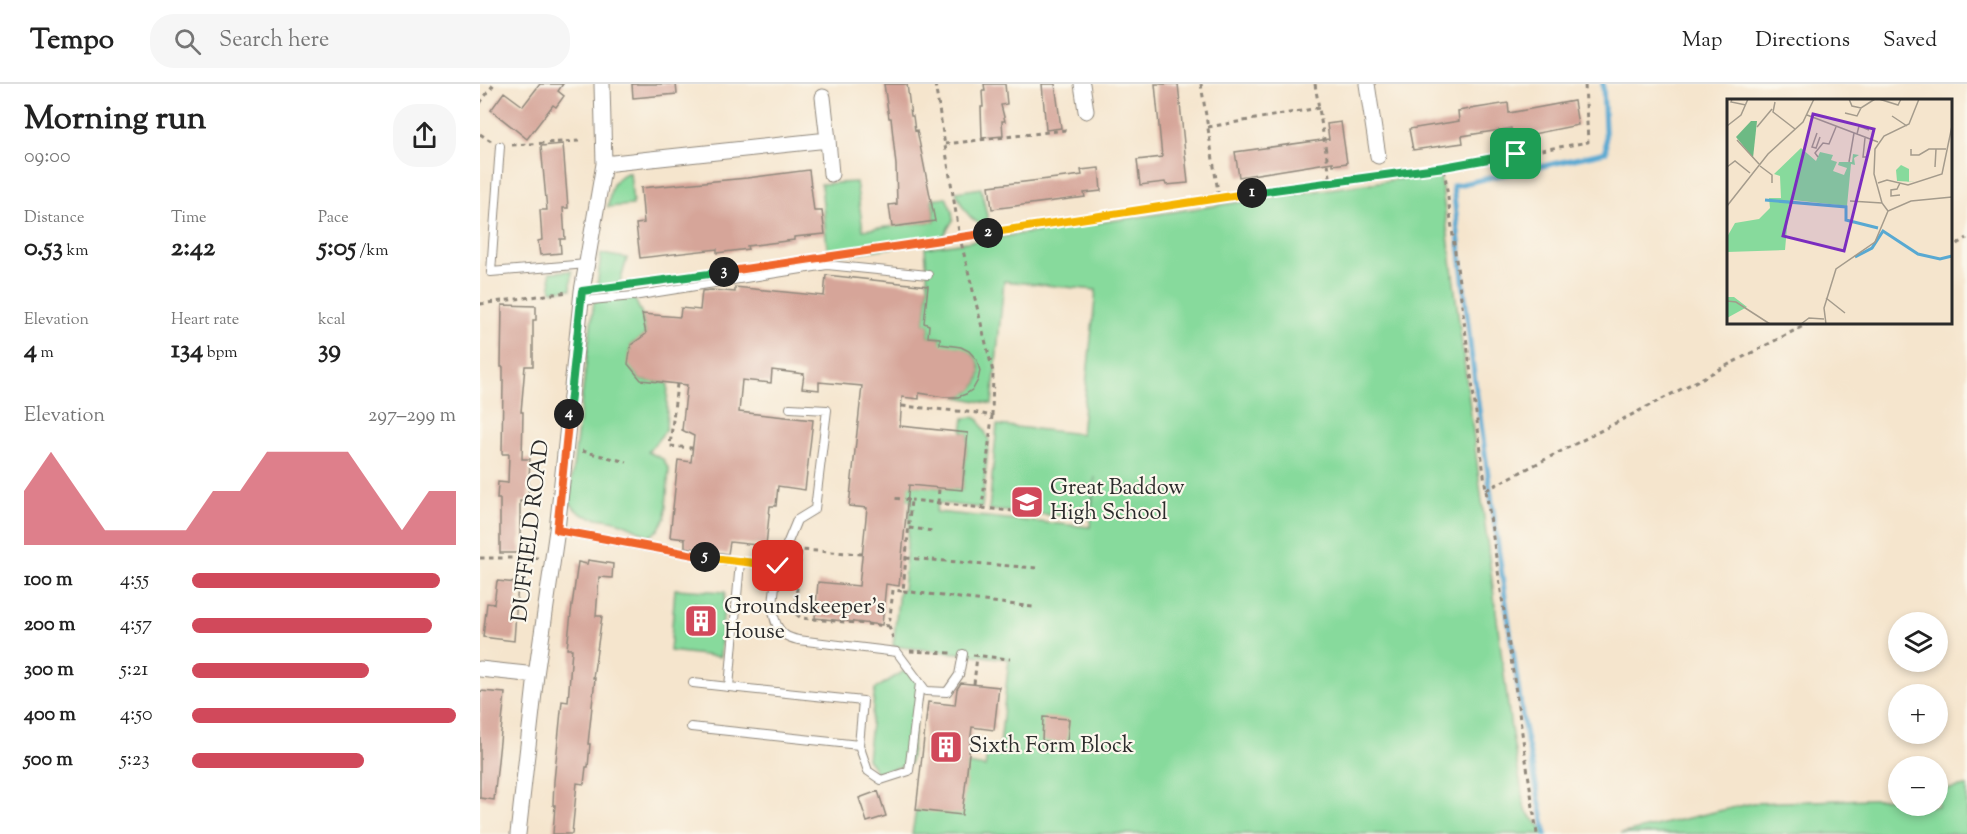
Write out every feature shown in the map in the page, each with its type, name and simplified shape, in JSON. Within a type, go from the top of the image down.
[{"type":"street","name":"DUFFIELD ROAD","points":[[518,834],[536,675],[557,530],[581,296],[604,164],[602,84]]},
{"type":"street","points":[[1082,84],[1086,111]]},
{"type":"street","points":[[1367,84],[1378,156]]},
{"type":"street","points":[[823,97],[831,174]]},
{"type":"street","points":[[604,164],[828,140]]},
{"type":"street","points":[[480,669],[536,675]]},
{"type":"lane","points":[[500,146],[491,272],[586,264]]},
{"type":"lane","points":[[581,296],[633,296],[827,265],[928,275]]},
{"type":"lane","points":[[790,408],[827,410],[814,509],[797,520],[778,566],[773,612],[776,625],[785,635],[798,640],[897,652],[926,691],[947,692],[959,675],[963,654]]},
{"type":"lane","points":[[557,530],[687,555],[778,566]]},
{"type":"lane","points":[[729,687],[740,562]]},
{"type":"lane","points":[[693,683],[863,701],[859,745],[868,771],[881,780],[909,771],[920,683]]},
{"type":"lane","points":[[691,726],[859,745]]},
{"type":"path","points":[[480,103],[494,84]]},
{"type":"path","points":[[935,84],[960,237],[993,372],[992,416],[982,508]]},
{"type":"path","points":[[1201,84],[1219,198]]},
{"type":"path","points":[[1315,84],[1331,182]]},
{"type":"path","points":[[839,255],[1444,167],[1588,142],[1585,84]]},
{"type":"path","points":[[1208,127],[1319,108]]},
{"type":"path","points":[[945,144],[1066,130]]},
{"type":"path","points":[[480,134],[500,146],[579,141]]},
{"type":"path","points":[[1444,167],[1486,490],[1537,834]]},
{"type":"path","points":[[1952,248],[1967,238]]},
{"type":"path","points":[[480,304],[581,296]]},
{"type":"path","points":[[1486,490],[1807,324]]},
{"type":"path","points":[[677,384],[670,446],[692,448]]},
{"type":"path","points":[[902,406],[992,416]]},
{"type":"path","points":[[576,449],[627,462]]},
{"type":"path","points":[[938,503],[939,488]]},
{"type":"path","points":[[892,498],[1024,512]]},
{"type":"path","points":[[903,591],[911,500]]},
{"type":"path","points":[[909,528],[934,531]]},
{"type":"path","points":[[862,554],[801,550],[796,614],[801,618],[889,626],[893,590],[1033,607]]},
{"type":"path","points":[[480,558],[540,558]]},
{"type":"path","points":[[906,558],[1037,568]]},
{"type":"path","points":[[974,684],[977,656]]},
{"type":"green space","points":[[630,172],[633,205],[608,207],[615,181]]},
{"type":"green space","name":"Great Baddow High School","points":[[1440,173],[1511,729],[1525,810],[1547,834],[912,834],[916,810],[968,764],[985,767],[987,754],[999,755],[1009,659],[893,646],[899,591],[903,590],[911,500],[892,498],[893,483],[962,490],[968,434],[962,432],[964,418],[974,417],[979,420],[989,440],[982,508],[938,503],[936,512],[1090,527],[1095,477],[1090,518],[989,510],[997,425],[1081,434],[1096,290],[1004,281],[992,404],[958,397],[970,391],[977,383],[980,374],[979,364],[965,350],[953,347],[939,348],[940,338],[928,337],[929,325],[924,323],[928,286],[925,248]]},
{"type":"green space","points":[[856,182],[863,230],[935,221],[932,199],[946,197],[953,220],[941,240],[828,257],[821,184]]},
{"type":"green space","points":[[981,188],[989,225],[977,223],[972,219],[956,192]]},
{"type":"green space","points":[[601,254],[627,258],[620,283],[597,287]]},
{"type":"green space","points":[[572,271],[571,289],[551,291],[550,272]]},
{"type":"green space","points":[[633,296],[642,314],[646,334],[631,345],[629,364],[641,380],[668,383],[666,430],[648,452],[663,459],[669,470],[665,518],[658,530],[650,536],[619,522],[583,515],[569,501],[594,301]]},
{"type":"green space","points":[[675,589],[725,592],[720,657],[670,651]]},
{"type":"green space","points":[[909,668],[920,683],[910,764],[877,773],[867,759],[875,689]]},
{"type":"green space","points":[[1967,786],[1967,834],[1620,834],[1753,803],[1888,798],[1888,816],[1948,816],[1948,789]]},
{"type":"building","points":[[540,84],[563,84],[558,91],[564,96],[556,107],[553,105],[527,139],[491,110],[504,92],[523,106]]},
{"type":"building","points":[[632,84],[676,84],[677,94],[633,98]]},
{"type":"building","points":[[884,84],[907,84],[911,116],[913,116],[915,131],[917,130],[935,221],[892,227],[889,205],[897,204],[896,165],[891,118],[889,118]]},
{"type":"building","points":[[984,84],[1005,84],[1007,104],[1001,105],[1005,121],[1002,121],[1003,136],[982,138],[981,107],[983,107]]},
{"type":"building","points":[[1042,84],[1055,84],[1061,128],[1046,130]]},
{"type":"building","points":[[1155,84],[1178,84],[1188,183],[1166,185],[1165,182],[1140,185],[1137,160],[1162,157]]},
{"type":"building","points":[[1574,101],[1578,125],[1513,138],[1511,128],[1462,136],[1463,143],[1413,150],[1409,129],[1459,121],[1458,111],[1508,103],[1509,113]]},
{"type":"building","points":[[1341,122],[1347,163],[1333,165],[1333,162],[1239,177],[1235,152],[1329,139],[1327,124]]},
{"type":"building","points":[[563,144],[568,208],[563,208],[565,239],[560,239],[561,253],[540,255],[538,241],[542,240],[540,210],[547,210],[541,146]]},
{"type":"building","points":[[1099,168],[1101,191],[1084,193],[1085,197],[992,209],[989,186],[1082,175],[1081,170]]},
{"type":"building","points":[[809,170],[814,211],[822,211],[825,234],[747,246],[748,249],[717,253],[717,249],[640,258],[636,224],[644,223],[641,188]]},
{"type":"building","points":[[826,275],[928,286],[924,323],[929,325],[928,337],[940,338],[940,344],[961,347],[969,351],[977,360],[980,371],[973,389],[958,397],[919,393],[919,399],[902,397],[900,426],[968,433],[962,490],[909,485],[899,586],[886,584],[882,625],[815,618],[818,582],[859,586],[867,508],[849,506],[862,386],[819,382],[819,390],[802,388],[804,374],[772,370],[771,383],[742,380],[739,412],[813,420],[805,490],[778,486],[776,506],[770,506],[766,546],[730,542],[728,554],[685,547],[685,539],[670,537],[678,460],[691,462],[694,436],[682,430],[687,385],[641,380],[628,364],[631,345],[646,334],[642,314],[680,317],[681,308],[700,310],[702,291],[735,292],[735,287],[824,296]]},
{"type":"building","points":[[502,305],[536,306],[536,320],[533,320],[533,366],[525,366],[521,412],[523,412],[522,459],[530,459],[528,501],[520,501],[520,553],[500,553],[498,482],[508,483],[509,454],[502,454]]},
{"type":"building","points":[[588,560],[613,564],[612,578],[599,577],[596,616],[602,616],[593,678],[595,678],[588,744],[590,744],[588,767],[586,767],[584,784],[577,783],[572,834],[553,834],[554,781],[562,701],[568,702],[572,649],[567,649],[571,613],[578,562],[587,564]]},
{"type":"building","points":[[497,581],[518,583],[514,641],[483,637],[487,603],[494,604]]},
{"type":"building","name":"Groundskeeper's House","points":[[693,607],[712,610],[709,633],[690,632]]},
{"type":"building","name":"Sixth Form Block","points":[[961,683],[999,687],[994,730],[972,727],[962,815],[916,810],[928,702],[955,705],[957,689]]},
{"type":"building","points":[[480,691],[505,693],[494,800],[480,798]]},
{"type":"building","points":[[1043,717],[1069,719],[1067,743],[1042,741]]},
{"type":"building","points":[[878,791],[886,816],[867,822],[859,798]]},
{"type":"waterway","points":[[1546,834],[1523,721],[1505,596],[1471,352],[1453,186],[1606,152],[1603,84]]},
{"type":"place","name":"Great Baddow High School","points":[[1027,502]]},
{"type":"place","name":"Groundskeeper's House","points":[[701,621]]},
{"type":"place","name":"Sixth Form Block","points":[[946,747]]},
{"type":"route","points":[[778,566],[687,555],[557,530],[582,291],[1444,167],[1516,154]]}]
